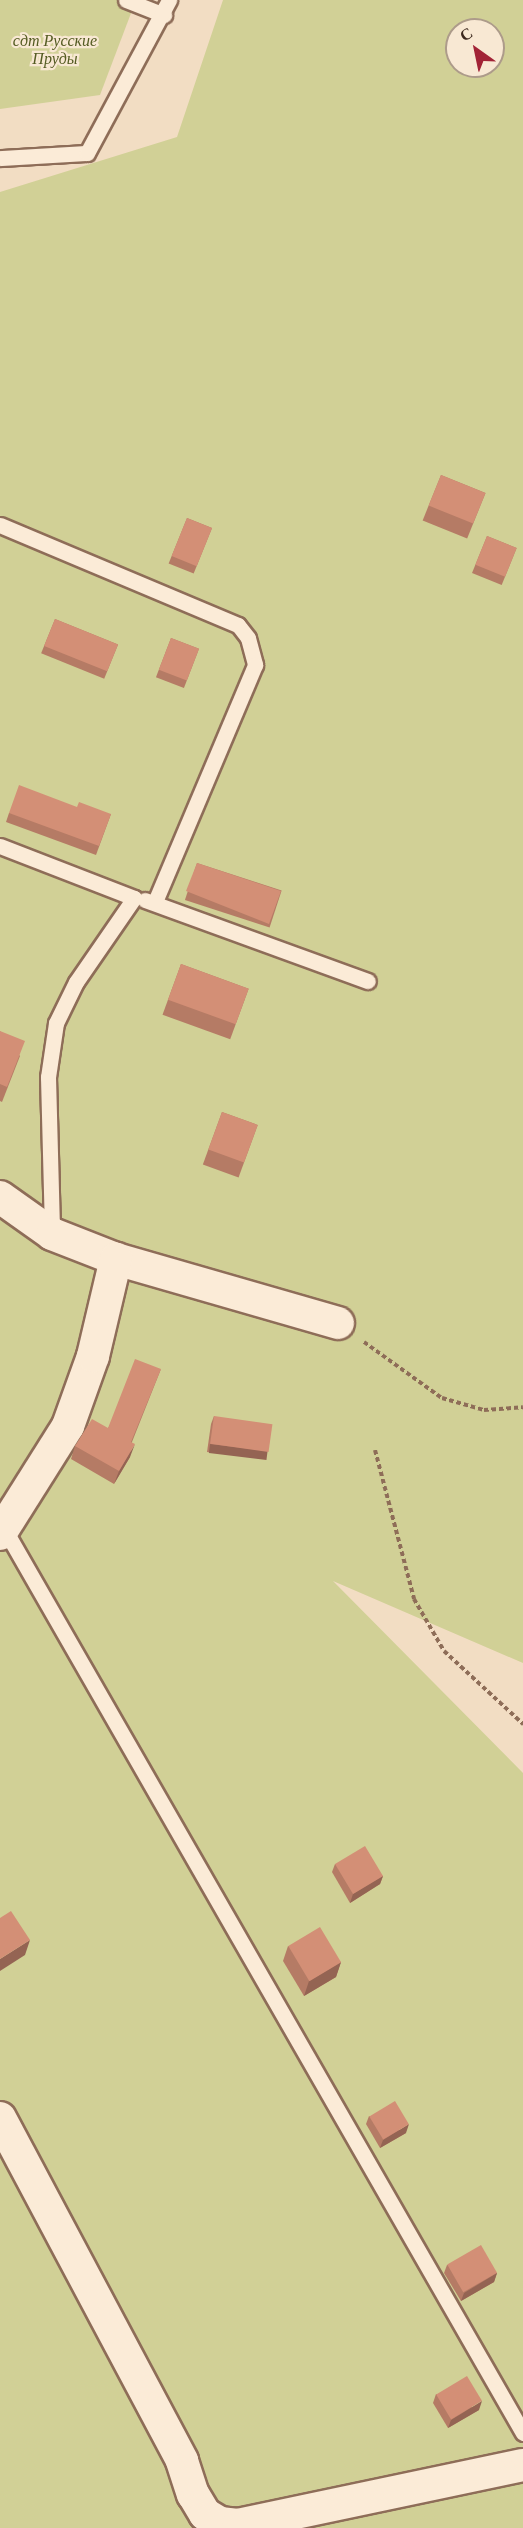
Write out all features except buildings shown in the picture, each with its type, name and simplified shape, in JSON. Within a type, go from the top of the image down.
[{"type":"street","points":[[0,1197],[52,1234],[116,1258],[338,1323]]},
{"type":"street","points":[[2,1532],[68,1426],[93,1356],[116,1258]]},
{"type":"street","points":[[0,2118],[182,2461],[192,2494],[205,2514],[220,2523],[238,2525],[523,2464]]},
{"type":"lane","points":[[0,158],[87,153],[166,7],[126,0]]},
{"type":"lane","points":[[0,525],[238,625],[248,638],[255,665],[155,902]]},
{"type":"lane","points":[[0,846],[134,898],[155,902],[368,981]]},
{"type":"lane","points":[[52,1234],[48,1077],[56,1023],[76,982],[134,898]]},
{"type":"lane","points":[[2,1532],[523,2433]]},
{"type":"path","points":[[338,1323],[442,1398],[484,1410],[523,1407]]},
{"type":"path","points":[[375,1450],[414,1599],[444,1651],[523,1724]]},
{"type":"green space","name":"сдт Русские Пруды","points":[[0,0],[136,0],[100,95],[0,109]]},
{"type":"green space","points":[[223,0],[523,0],[523,1663],[333,1581],[523,1773],[523,2528],[0,2528],[0,192],[177,137]]}]
